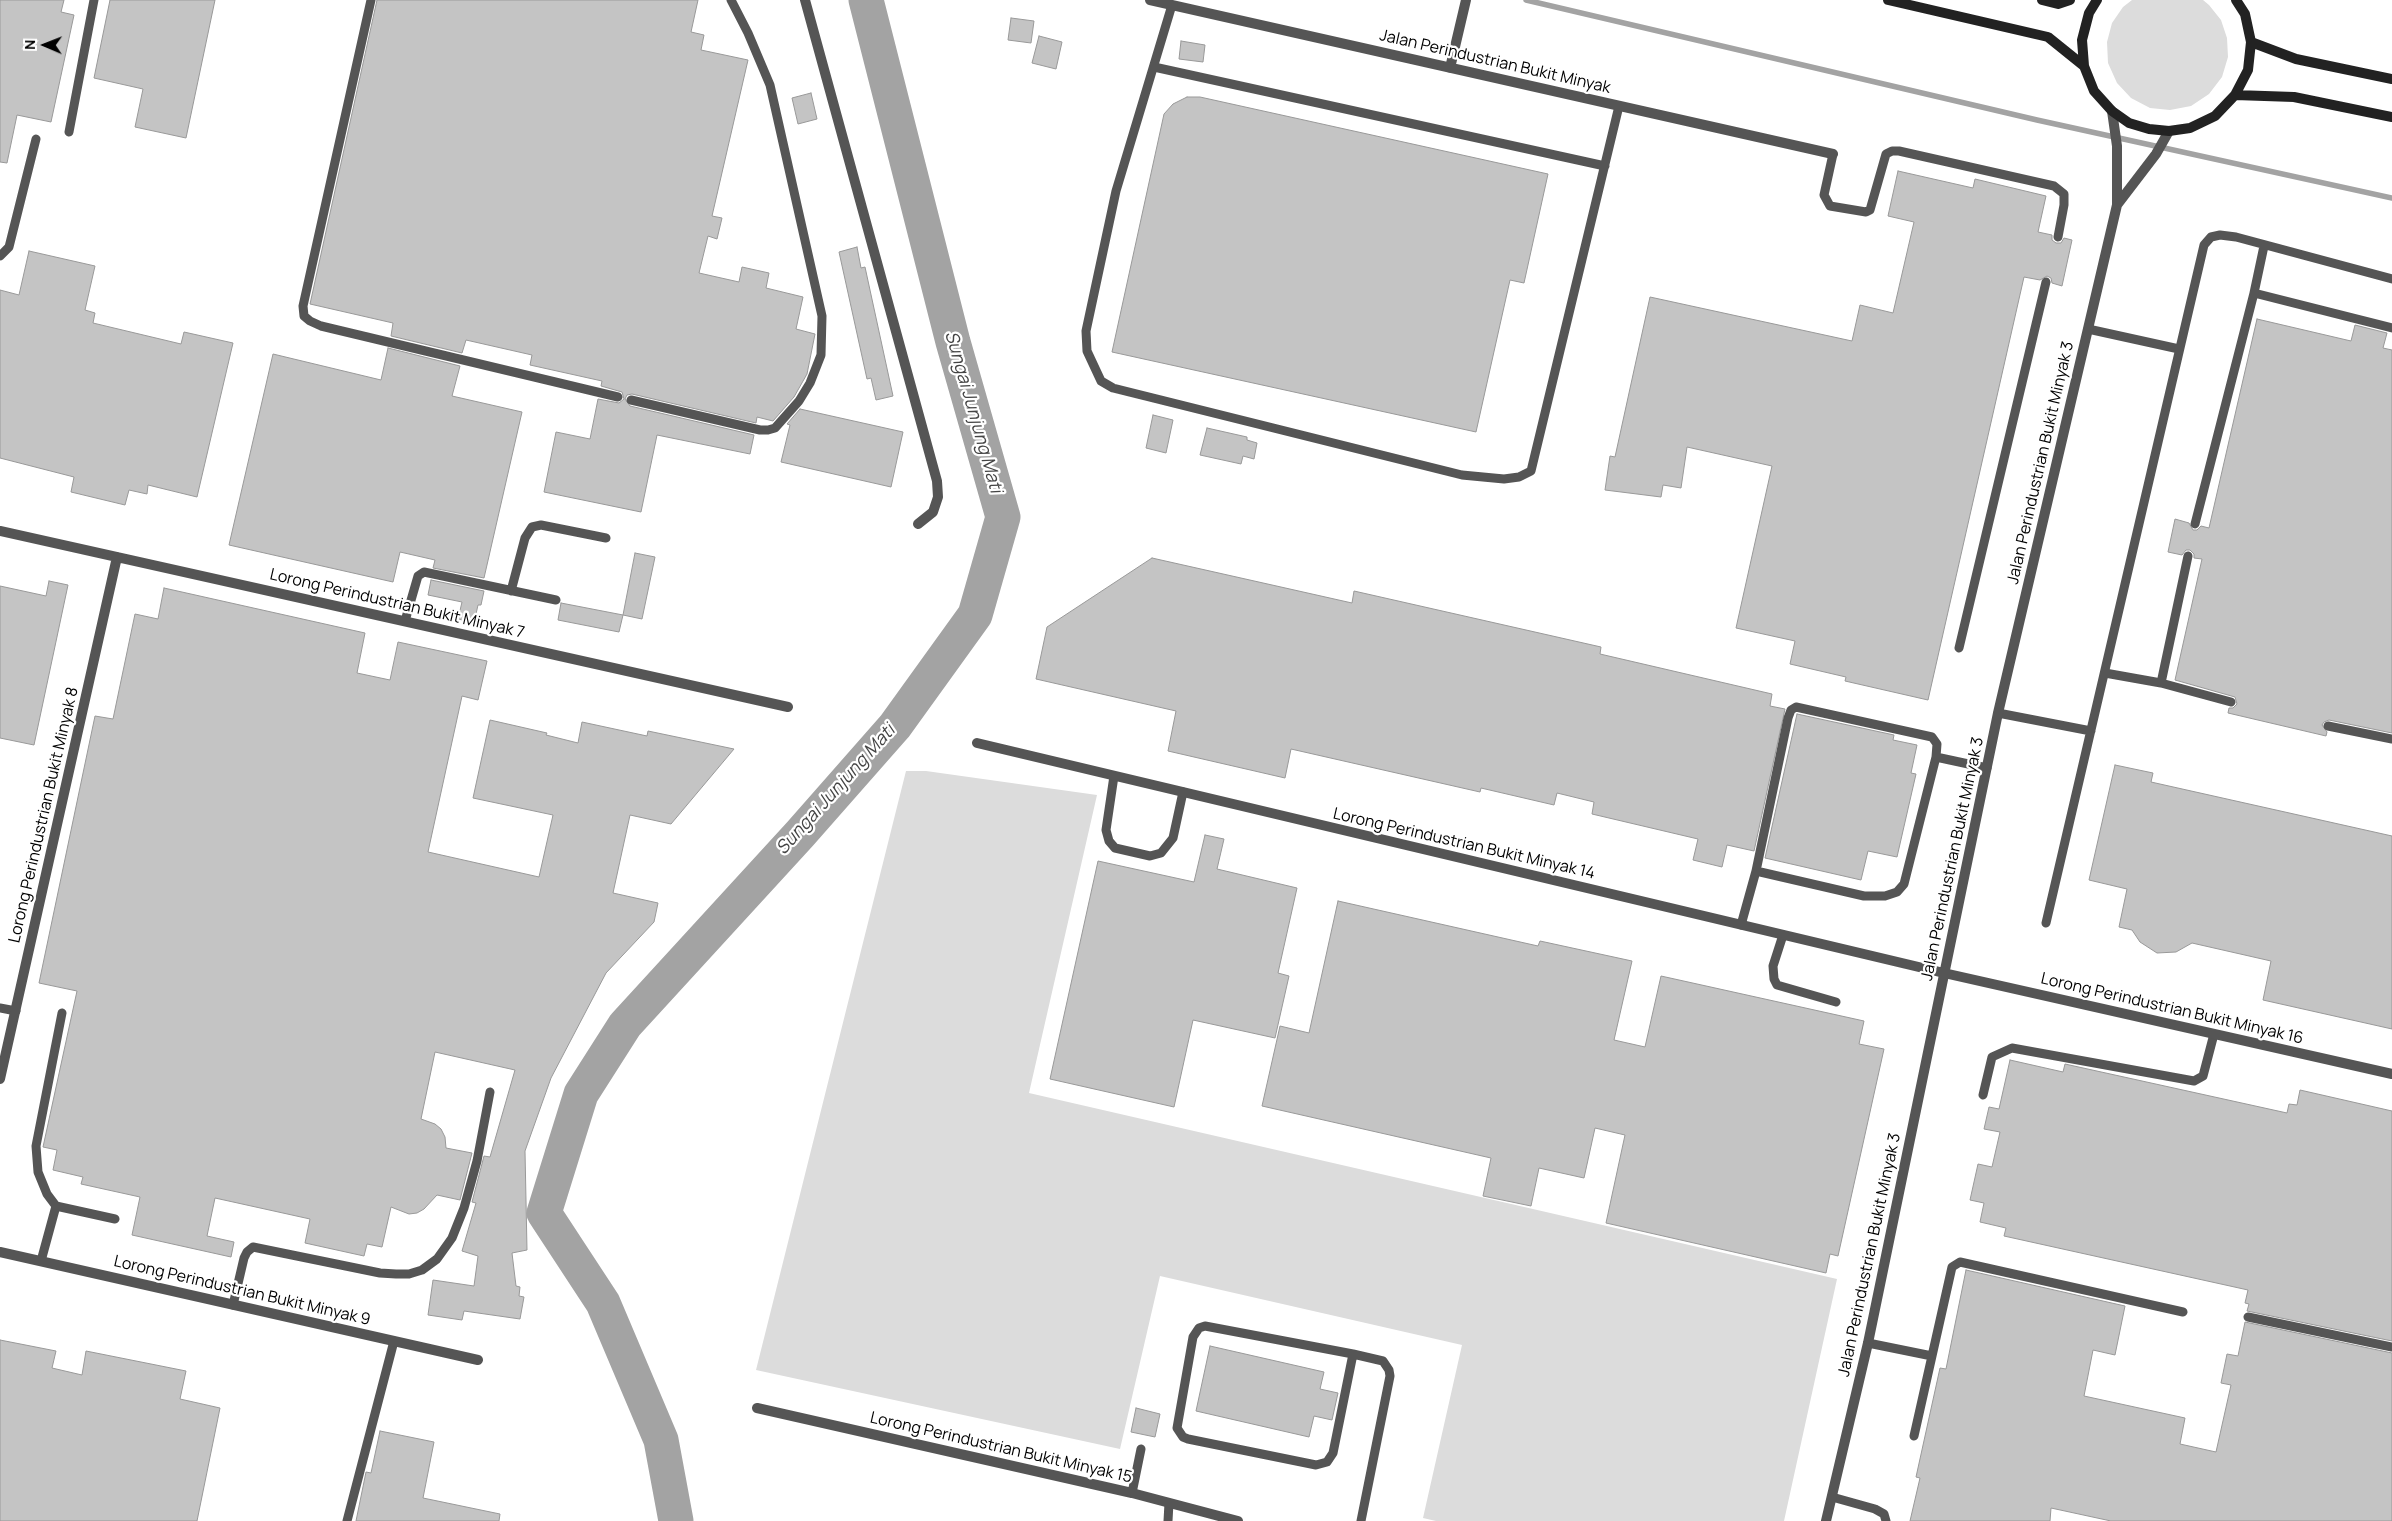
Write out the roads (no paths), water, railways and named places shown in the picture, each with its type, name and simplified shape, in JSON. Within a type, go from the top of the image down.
[{"type":"main road","points":[[1888,0],[2048,37],[2084,66]]},
{"type":"main road","points":[[2042,0],[2058,4],[2070,0]]},
{"type":"main road","points":[[2097,0],[2089,13],[2082,40],[2084,66],[2094,91],[2112,111],[2129,123],[2167,136],[2215,116],[2235,95],[2248,70],[2251,42],[2245,14],[2236,0]]},
{"type":"main road","points":[[2251,42],[2296,59],[2392,79]]},
{"type":"main road","points":[[2235,95],[2294,97],[2392,117]]},
{"type":"street","points":[[805,0],[937,481],[938,498],[933,512],[918,524]]},
{"type":"street","name":"Jalan Perindustrian Bukit Minyak","points":[[1150,0],[1833,154]]},
{"type":"street","points":[[1450,68],[1465,3]]},
{"type":"street","points":[[2112,111],[2117,146],[2117,205]]},
{"type":"street","points":[[2117,205],[2156,154],[2167,136]]},
{"type":"street","name":"Jalan Perindustrian Bukit Minyak 3","points":[[1826,1521],[1868,1343],[1998,713],[2117,205]]},
{"type":"street","name":"Lorong Perindustrian Bukit Minyak 7","points":[[0,531],[788,707]]},
{"type":"street","name":"Lorong Perindustrian Bukit Minyak 8","points":[[0,1079],[117,557]]},
{"type":"street","name":"Lorong Perindustrian Bukit Minyak 14","points":[[977,744],[1944,973]]},
{"type":"street","name":"Lorong Perindustrian Bukit Minyak 16","points":[[1944,973],[2392,1074]]},
{"type":"street","name":"Lorong Perindustrian Bukit Minyak 9","points":[[0,1252],[478,1360]]},
{"type":"street","name":"Lorong Perindustrian Bukit Minyak 15","points":[[757,1408],[1132,1493],[1238,1521]]},
{"type":"lane","points":[[69,132],[94,0]]},
{"type":"lane","points":[[371,0],[303,306],[304,316],[321,326],[618,397]]},
{"type":"lane","points":[[631,400],[760,430],[768,430],[775,428],[799,401],[810,383],[821,355],[822,316],[770,85],[748,33],[731,0]]},
{"type":"lane","points":[[1172,5],[1116,192],[1086,330],[1087,351],[1100,381],[1113,388],[1462,475],[1504,479],[1519,477],[1531,471],[1619,106]]},
{"type":"lane","points":[[1154,67],[1605,166]]},
{"type":"lane","points":[[0,256],[9,247],[36,139]]},
{"type":"lane","points":[[1833,154],[1824,195],[1830,206],[1866,212],[1870,210],[1886,154],[1892,151],[1899,151],[2054,186],[2064,194],[2064,205],[2058,237]]},
{"type":"lane","points":[[2046,923],[2204,245],[2211,237],[2220,235],[2392,279]]},
{"type":"lane","points":[[2195,524],[2254,293],[2264,246]]},
{"type":"lane","points":[[1959,648],[2046,282]]},
{"type":"lane","points":[[2254,293],[2392,328]]},
{"type":"lane","points":[[2088,329],[2179,349]]},
{"type":"lane","points":[[511,592],[525,538],[532,528],[541,525],[606,538]]},
{"type":"lane","points":[[2161,683],[2188,556]]},
{"type":"lane","points":[[405,622],[418,576],[424,572],[511,592],[556,600]]},
{"type":"lane","points":[[2105,672],[2161,683],[2231,702]]},
{"type":"lane","points":[[1741,925],[1756,871],[1791,710],[1796,707],[1932,737],[1937,744],[1936,757],[1904,884],[1897,892],[1886,896],[1864,896],[1756,871]]},
{"type":"lane","points":[[1998,713],[2090,731]]},
{"type":"lane","points":[[2328,726],[2392,739]]},
{"type":"lane","points":[[1936,757],[1987,768]]},
{"type":"lane","points":[[1114,776],[1106,830],[1109,841],[1115,848],[1150,856],[1161,854],[1174,838],[1183,792]]},
{"type":"lane","points":[[1782,935],[1774,966],[1774,979],[1777,985],[1836,1002]]},
{"type":"lane","points":[[0,1008],[16,1011]]},
{"type":"lane","points":[[62,1013],[36,1146],[41,1178],[47,1194],[56,1206],[115,1220]]},
{"type":"lane","points":[[1983,1095],[1992,1057],[2012,1048],[2194,1081],[2203,1076],[2214,1034]]},
{"type":"lane","points":[[233,1305],[244,1258],[253,1247],[380,1273],[409,1274],[422,1270],[437,1259],[452,1238],[464,1208],[477,1161],[490,1092]]},
{"type":"lane","points":[[41,1261],[56,1206]]},
{"type":"lane","points":[[1914,1436],[1952,1267],[1960,1262],[2183,1312]]},
{"type":"lane","points":[[2248,1317],[2392,1347]]},
{"type":"lane","points":[[1353,1354],[1334,1453],[1327,1462],[1316,1465],[1188,1439],[1179,1433],[1176,1422],[1193,1337],[1199,1328],[1210,1326],[1353,1354],[1383,1361],[1389,1370],[1361,1521]]},
{"type":"lane","points":[[347,1521],[394,1341]]},
{"type":"lane","points":[[1868,1343],[1932,1356]]},
{"type":"lane","points":[[1132,1493],[1141,1449]]},
{"type":"lane","points":[[1832,1497],[1875,1509],[1884,1514],[1886,1521]]},
{"type":"lane","points":[[1168,1521],[1169,1503]]},
{"type":"waterway","name":"Sungai Junjung Mati","points":[[676,1521],[661,1440],[603,1303],[544,1213],[581,1094],[625,1025],[800,834],[895,726],[975,615],[1003,517],[953,342],[866,0]]},
{"type":"waterway","points":[[1526,0],[2037,120],[2392,198]]}]
